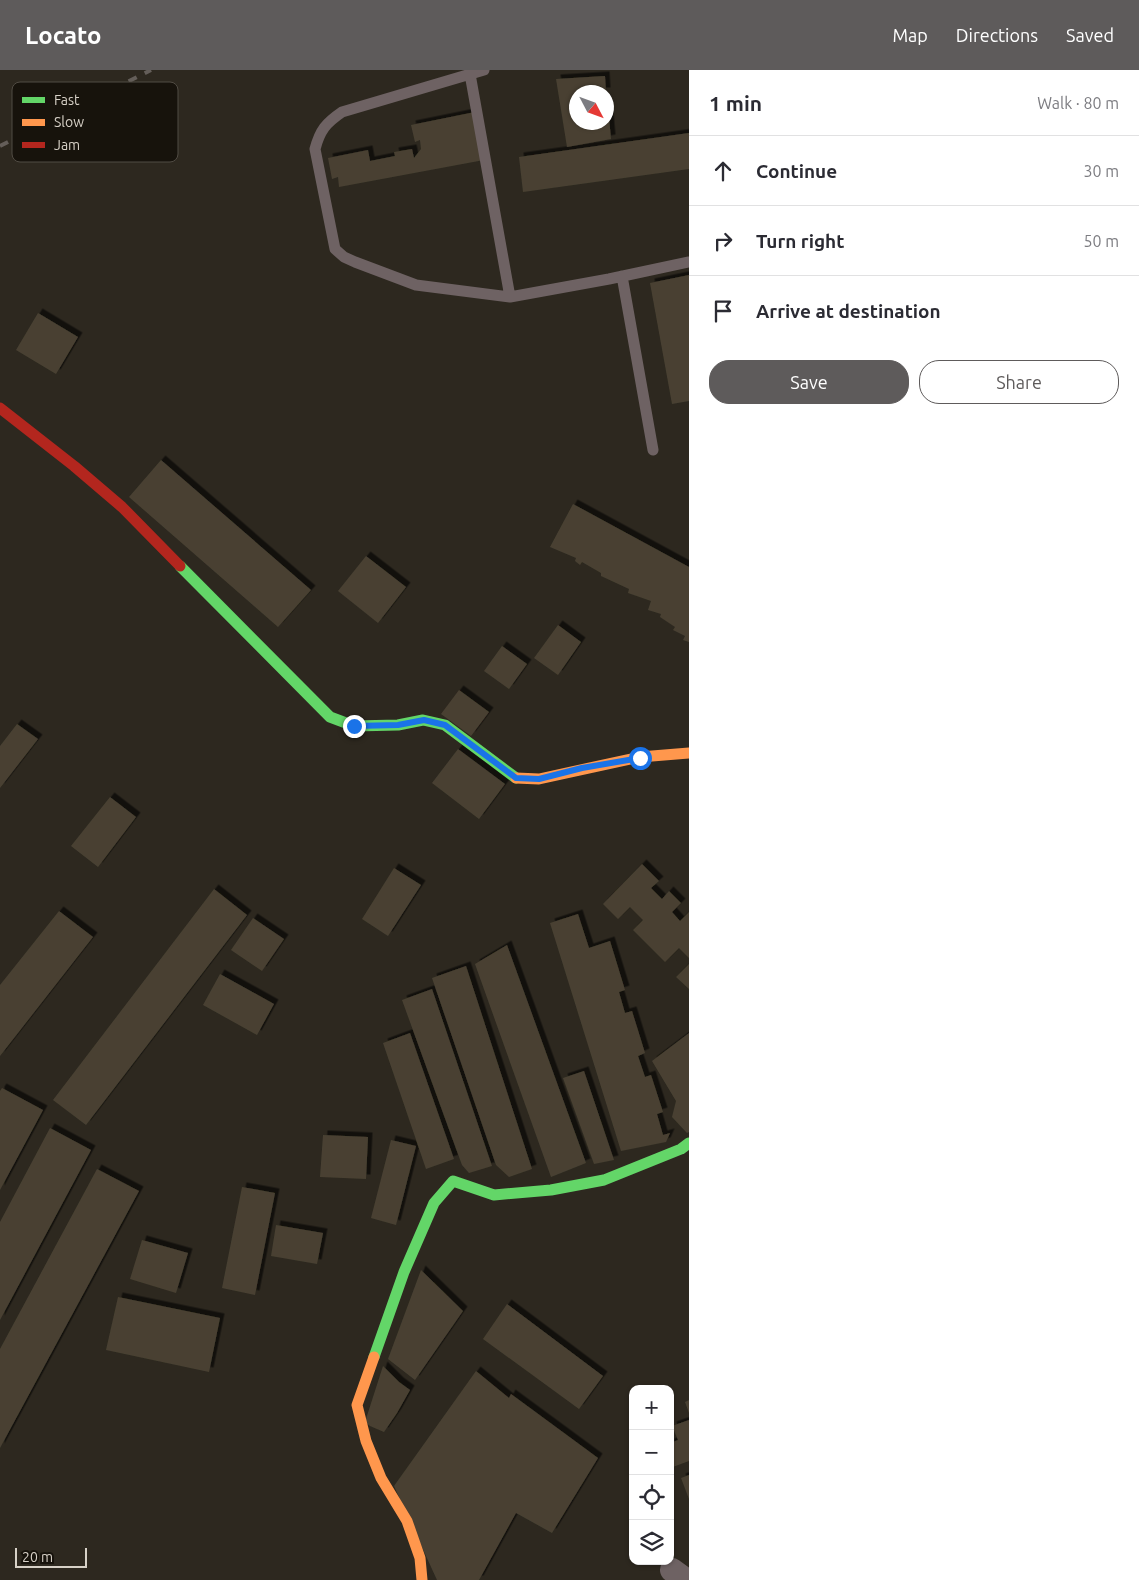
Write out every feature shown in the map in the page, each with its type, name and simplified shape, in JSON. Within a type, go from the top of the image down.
[{"type":"street","points":[[0,408],[74,466],[122,507],[316,705],[330,717],[354,726],[398,725],[424,720],[445,725],[516,778],[539,779],[582,768],[640,758],[689,753]]},
{"type":"street","points":[[422,1580],[420,1558],[407,1521],[381,1478],[366,1441],[357,1405],[404,1272],[434,1203],[453,1181],[494,1195],[550,1190],[604,1180],[689,1144]]},
{"type":"lane","points":[[484,70],[342,112],[328,122],[319,135],[315,149],[335,249],[344,256],[416,285],[510,297],[689,262]]},
{"type":"lane","points":[[470,74],[510,297]]},
{"type":"lane","points":[[622,276],[654,450]]},
{"type":"building","points":[[605,76],[606,85],[569,85],[569,130],[610,130],[611,139],[567,147],[556,79]]},
{"type":"building","points":[[475,112],[484,160],[339,187],[338,177],[332,179],[328,158],[368,150],[370,161],[395,156],[394,152],[412,149],[414,158],[421,149],[420,140],[415,142],[411,125]]},
{"type":"building","points":[[689,133],[689,169],[523,192],[519,157]]},
{"type":"building","points":[[689,275],[689,401],[672,404],[650,283]]},
{"type":"building","points":[[38,313],[78,337],[56,374],[16,350]]},
{"type":"building","points":[[161,460],[311,590],[278,627],[129,497]]},
{"type":"building","points":[[573,504],[689,567],[689,642],[683,640],[685,636],[673,630],[675,627],[660,617],[661,614],[648,610],[651,601],[628,593],[629,589],[601,576],[601,573],[582,562],[580,565],[575,561],[576,558],[550,547]]},
{"type":"building","points":[[366,556],[406,587],[378,623],[338,591]]},
{"type":"building","points":[[558,625],[581,642],[558,675],[534,658]]},
{"type":"building","points":[[502,646],[527,664],[509,689],[484,671]]},
{"type":"building","points":[[459,690],[489,712],[471,736],[441,714]]},
{"type":"building","points":[[17,724],[38,739],[0,788],[0,746]]},
{"type":"building","points":[[458,749],[505,784],[479,819],[432,783]]},
{"type":"building","points":[[110,797],[136,817],[98,867],[71,846]]},
{"type":"building","points":[[642,864],[659,881],[651,888],[662,899],[669,891],[681,903],[672,912],[680,921],[689,912],[689,958],[679,948],[665,962],[633,930],[643,920],[630,907],[618,919],[603,904]]},
{"type":"building","points":[[394,868],[421,885],[388,936],[362,919]]},
{"type":"building","points":[[214,889],[247,915],[86,1125],[53,1100]]},
{"type":"building","points":[[59,911],[93,937],[0,1056],[0,985]]},
{"type":"building","points":[[578,914],[589,948],[610,941],[625,990],[619,992],[625,1013],[632,1011],[645,1053],[638,1056],[645,1077],[651,1075],[663,1112],[657,1114],[663,1135],[670,1133],[666,1142],[621,1151],[550,923]]},
{"type":"building","points":[[253,918],[284,939],[262,971],[231,950]]},
{"type":"building","points":[[507,945],[586,1163],[551,1177],[475,964]]},
{"type":"building","points":[[689,964],[689,989],[676,977]]},
{"type":"building","points":[[466,966],[532,1169],[509,1177],[496,1165],[432,978]]},
{"type":"building","points":[[220,974],[274,1004],[257,1035],[203,1005]]},
{"type":"building","points":[[432,989],[492,1166],[469,1173],[462,1165],[402,1000]]},
{"type":"building","points":[[410,1033],[454,1159],[426,1169],[383,1043]]},
{"type":"building","points":[[689,1033],[689,1132],[687,1133],[672,1117],[676,1101],[652,1061]]},
{"type":"building","points":[[584,1071],[614,1160],[594,1164],[563,1078]]},
{"type":"building","points":[[2,1088],[43,1110],[0,1190],[0,1091]]},
{"type":"building","points":[[50,1128],[91,1150],[0,1320],[0,1222]]},
{"type":"building","points":[[323,1135],[368,1137],[366,1179],[320,1177]]},
{"type":"building","points":[[391,1140],[416,1146],[396,1225],[371,1218]]},
{"type":"building","points":[[97,1169],[139,1191],[0,1448],[0,1349]]},
{"type":"building","points":[[242,1187],[275,1193],[255,1295],[222,1288]]},
{"type":"building","points":[[276,1225],[323,1233],[317,1264],[271,1256]]},
{"type":"building","points":[[142,1240],[188,1253],[176,1293],[130,1279]]},
{"type":"building","points":[[421,1270],[463,1311],[415,1380],[388,1359]]},
{"type":"building","points":[[118,1297],[220,1318],[209,1372],[106,1350]]},
{"type":"building","points":[[507,1304],[603,1376],[579,1409],[483,1339]]},
{"type":"building","points":[[383,1366],[410,1390],[384,1432],[365,1422]]},
{"type":"building","points":[[476,1371],[509,1398],[511,1394],[598,1458],[552,1533],[516,1513],[479,1580],[437,1580],[394,1486]]},
{"type":"building","points":[[689,1400],[689,1413],[685,1402]]},
{"type":"building","points":[[689,1420],[689,1461],[674,1467],[674,1442],[678,1440],[674,1425]]},
{"type":"building","points":[[689,1475],[689,1499],[681,1478]]},
{"type":"railway","points":[[127,82],[151,70]]},
{"type":"railway","points":[[0,146],[12,140]]},
{"type":"traffic: fast","points":[[180,566],[330,717],[354,726],[398,725],[423,720],[445,725],[516,778]]},
{"type":"traffic: fast","points":[[374,1357],[404,1272],[434,1203],[453,1181],[494,1195],[551,1190],[604,1180],[681,1149],[689,1143]]},
{"type":"traffic: slow","points":[[516,778],[539,779],[640,757],[689,753]]},
{"type":"traffic: slow","points":[[374,1357],[357,1405],[366,1441],[381,1478],[407,1521],[420,1558],[422,1580]]},
{"type":"traffic: jam","points":[[0,408],[74,466],[122,507],[180,566]]},
{"type":"route","points":[[354,726],[398,725],[424,720],[445,725],[516,778],[539,779],[582,768],[640,758]]}]
